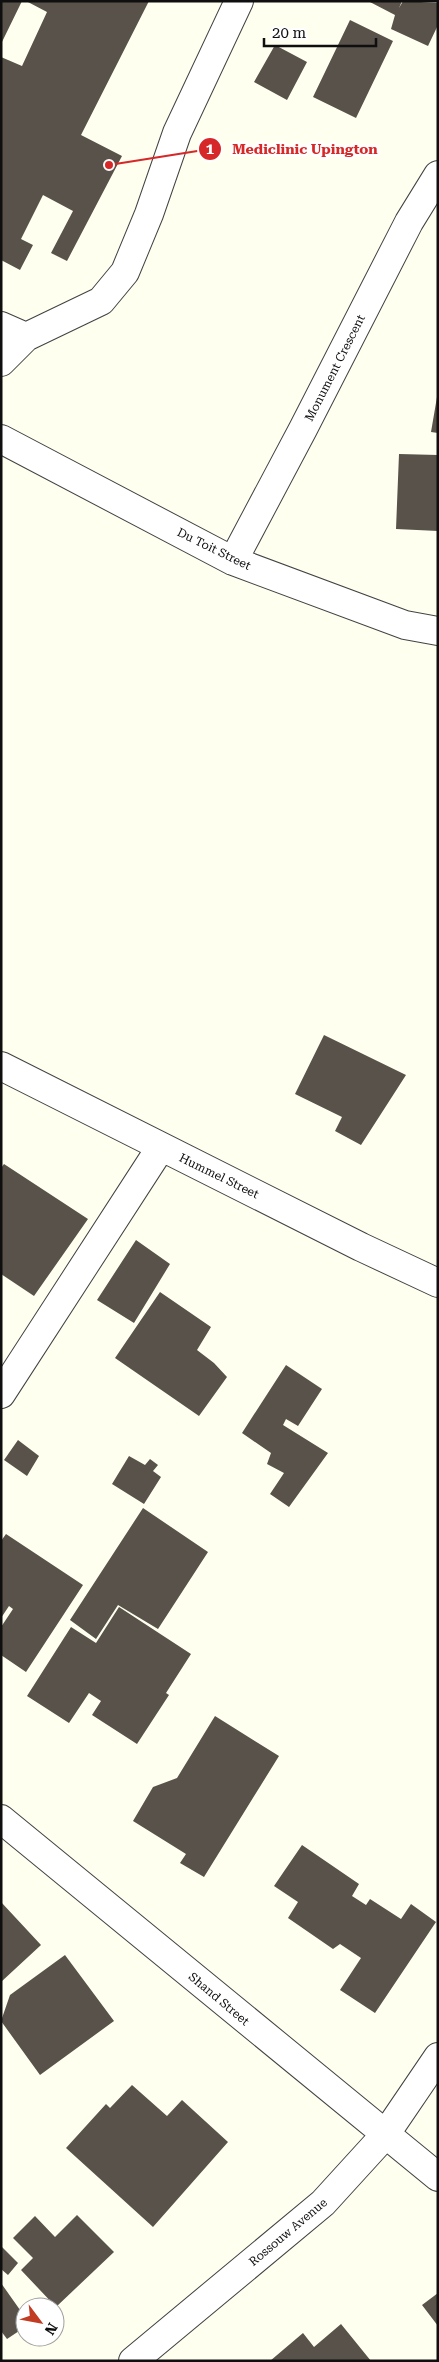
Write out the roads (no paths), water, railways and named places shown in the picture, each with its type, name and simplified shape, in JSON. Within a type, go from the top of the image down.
[{"type":"street","points":[[1,362],[26,338],[101,301],[125,272],[149,214],[177,133],[239,1]]},
{"type":"street","name":"Monument Crescent","points":[[233,561],[308,421],[409,222],[438,175]]},
{"type":"street","points":[[1,326],[26,338]]},
{"type":"street","name":"Du Toit Street","points":[[1,439],[233,561],[405,625],[438,631]]},
{"type":"street","name":"Hummel Street","points":[[1,1066],[161,1148],[438,1283]]},
{"type":"street","points":[[1,1394],[161,1148]]},
{"type":"street","name":"Shand Street","points":[[1,1819],[438,2177]]},
{"type":"street","name":"Rossouw Avenue","points":[[133,2361],[323,2203],[385,2135],[438,2057]]},
{"type":"place","name":"Mediclinic Upington","points":[[109,165]]}]
